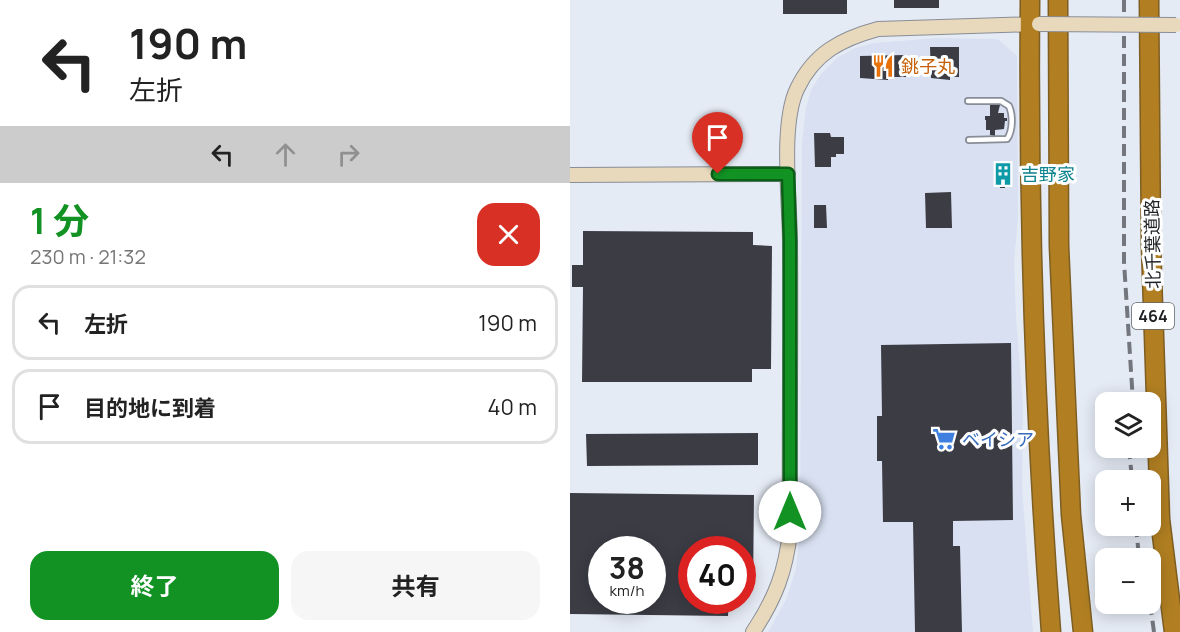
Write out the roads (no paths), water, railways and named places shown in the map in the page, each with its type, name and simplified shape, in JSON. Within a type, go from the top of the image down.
[{"type":"highway","points":[[1030,0],[1034,24],[1032,283],[1042,509],[1051,632]]},
{"type":"highway","points":[[1058,0],[1059,246],[1071,515],[1083,632]]},
{"type":"highway","name":"北千葉道路","points":[[1149,0],[1151,245],[1160,519],[1174,632]]},
{"type":"street","points":[[753,632],[780,584],[788,552],[790,531],[789,119],[796,92],[807,70],[839,42],[878,29],[1034,24],[1178,25]]},
{"type":"street","points":[[570,175],[788,174]]},
{"type":"lane","points":[[968,101],[1001,101],[1009,106],[1011,111],[1011,133],[1007,139],[969,140]]},
{"type":"railway","points":[[1124,0],[1124,262],[1132,392]]},
{"type":"railway","points":[[1130,458],[1131,470]]},
{"type":"railway","points":[[1137,536],[1138,548]]},
{"type":"railway","points":[[1152,614],[1154,632]]},
{"type":"place","name":"銚子丸","points":[[883,66]]},
{"type":"place","name":"吉野家","points":[[1003,174]]},
{"type":"place","name":"ベイシア","points":[[944,439]]}]
